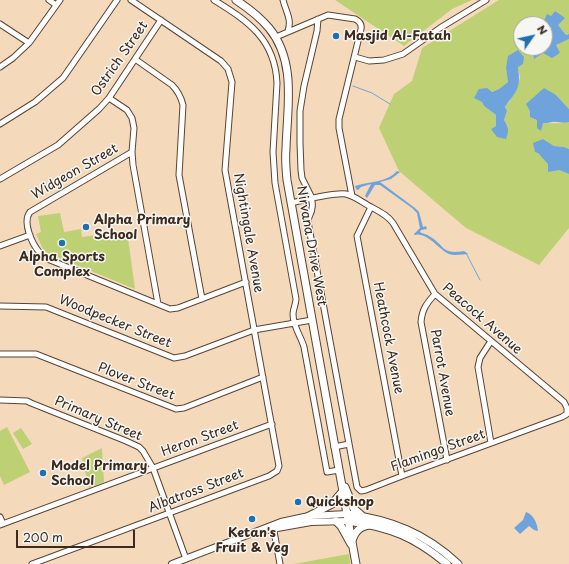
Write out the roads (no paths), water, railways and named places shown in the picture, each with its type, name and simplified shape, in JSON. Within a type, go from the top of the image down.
[{"type":"main road","name":"Nirvana Drive West","points":[[236,0],[251,10],[263,21],[276,37],[283,53],[288,74],[289,94],[286,162],[291,203],[356,564]]},
{"type":"main road","points":[[340,473],[354,510],[363,516],[393,524],[416,534],[439,548],[458,564]]},
{"type":"main road","points":[[309,516],[332,504],[343,491]]},
{"type":"main road","points":[[348,518],[363,516]]},
{"type":"main road","points":[[348,518],[372,524],[406,536],[424,546],[447,564]]},
{"type":"main road","points":[[336,521],[352,544]]},
{"type":"main road","points":[[352,544],[355,533],[358,529],[372,524]]},
{"type":"street","points":[[0,67],[13,58],[29,43],[58,2],[49,0]]},
{"type":"street","points":[[0,124],[35,102],[63,78],[117,0]]},
{"type":"street","name":"Nightingale Avenue","points":[[131,0],[221,61],[231,75],[225,170],[272,424],[279,466],[277,471]]},
{"type":"street","points":[[214,0],[243,18],[256,30],[268,47],[275,66],[277,83],[274,121],[274,167],[278,203],[296,299],[293,314],[294,323],[304,347],[327,472],[340,473]]},
{"type":"street","points":[[283,0],[290,19],[288,31]]},
{"type":"street","points":[[354,57],[368,60],[384,60],[399,56],[440,28],[486,0]]},
{"type":"street","points":[[276,37],[328,15],[355,19],[360,22],[361,29],[339,123],[352,196]]},
{"type":"street","points":[[318,19],[317,31],[304,86],[300,111],[301,170],[302,178],[309,188],[312,199],[312,208],[308,222],[349,444],[334,447]]},
{"type":"street","name":"Ostrich Street","points":[[0,179],[58,145],[99,110],[109,98],[161,20]]},
{"type":"street","points":[[0,24],[29,43]]},
{"type":"street","points":[[135,60],[172,85],[182,98],[183,105],[178,175],[202,299]]},
{"type":"street","points":[[109,98],[127,110],[132,118],[134,128],[132,152],[134,171],[158,304]]},
{"type":"street","name":"Widgeon Street","points":[[30,235],[26,218],[33,210],[132,152]]},
{"type":"street","name":"Peacock Avenue","points":[[291,203],[339,194],[352,196],[387,216],[393,223],[434,294],[564,402],[567,412]]},
{"type":"street","name":"Heathcock Avenue","points":[[371,207],[357,236],[402,476]]},
{"type":"street","points":[[0,246],[30,235],[39,252],[46,258],[173,309],[246,282]]},
{"type":"street","name":"Parrot Avenue","points":[[434,294],[424,307],[421,315],[421,322],[446,460]]},
{"type":"street","name":"Woodpecker Street","points":[[0,306],[46,307],[174,358],[185,356],[254,330],[312,320]]},
{"type":"street","points":[[491,341],[480,358],[478,367],[491,443]]},
{"type":"street","name":"Plover Street","points":[[0,354],[36,354],[169,408],[176,409],[184,408],[263,377]]},
{"type":"street","name":"Primary Street","points":[[0,400],[27,401],[139,447],[153,468],[186,559]]},
{"type":"street","name":"Flamingo Street","points":[[349,444],[357,485],[361,491],[562,417],[567,414],[567,412]]},
{"type":"street","name":"Heron Street","points":[[1,525],[272,424]]},
{"type":"street","name":"Albatross Street","points":[[32,564],[269,476],[277,471]]},
{"type":"street","points":[[172,564],[260,531],[309,516],[348,518]]},
{"type":"street","points":[[0,518],[1,525]]},
{"type":"street","points":[[273,527],[302,523],[336,521],[348,518]]},
{"type":"street","points":[[273,527],[280,564]]},
{"type":"water","points":[[555,11],[565,18],[558,25],[566,35],[569,34],[569,39],[556,45],[560,53],[552,58],[548,56],[553,56],[553,16],[551,16]]},
{"type":"water","points":[[513,53],[513,56],[524,57],[523,64],[518,67],[519,80],[517,89],[505,107],[507,111],[504,120],[508,130],[506,139],[497,137],[491,129],[496,126],[496,115],[484,106],[482,102],[474,98],[479,89],[487,88],[492,92],[508,82],[506,68],[508,56]]},
{"type":"water","points":[[544,88],[556,95],[569,109],[569,122],[543,123],[541,131],[537,128],[537,120],[530,117],[530,111],[526,104]]},
{"type":"water","points":[[543,139],[554,146],[569,149],[569,174],[559,170],[548,172],[548,164],[538,153],[535,152],[533,143]]},
{"type":"water","points":[[397,171],[400,172],[391,179],[380,182],[419,212],[423,227],[426,226],[427,229],[421,230],[420,232],[428,235],[451,252],[464,251],[468,254],[449,254],[428,238],[419,234],[414,235],[420,228],[417,213],[380,185],[375,185],[367,198],[365,196],[371,184],[361,187],[358,190],[356,189],[355,186],[383,180],[393,175]]},
{"type":"water","points":[[526,512],[535,520],[538,531],[529,526],[520,534],[514,528],[523,520]]},
{"type":"waterway","points":[[353,86],[372,93],[390,104]]},
{"type":"waterway","points":[[466,253],[480,280]]},
{"type":"place","name":"Masjid Al-Fatah","points":[[336,36]]},
{"type":"place","name":"Alpha Primary School","points":[[86,227]]},
{"type":"place","name":"Alpha Sports Complex","points":[[62,243]]},
{"type":"place","name":"Model Primary School","points":[[43,473]]},
{"type":"place","name":"Quickshop","points":[[298,502]]},
{"type":"place","name":"Ketan's Fruit & Veg","points":[[252,519]]}]
